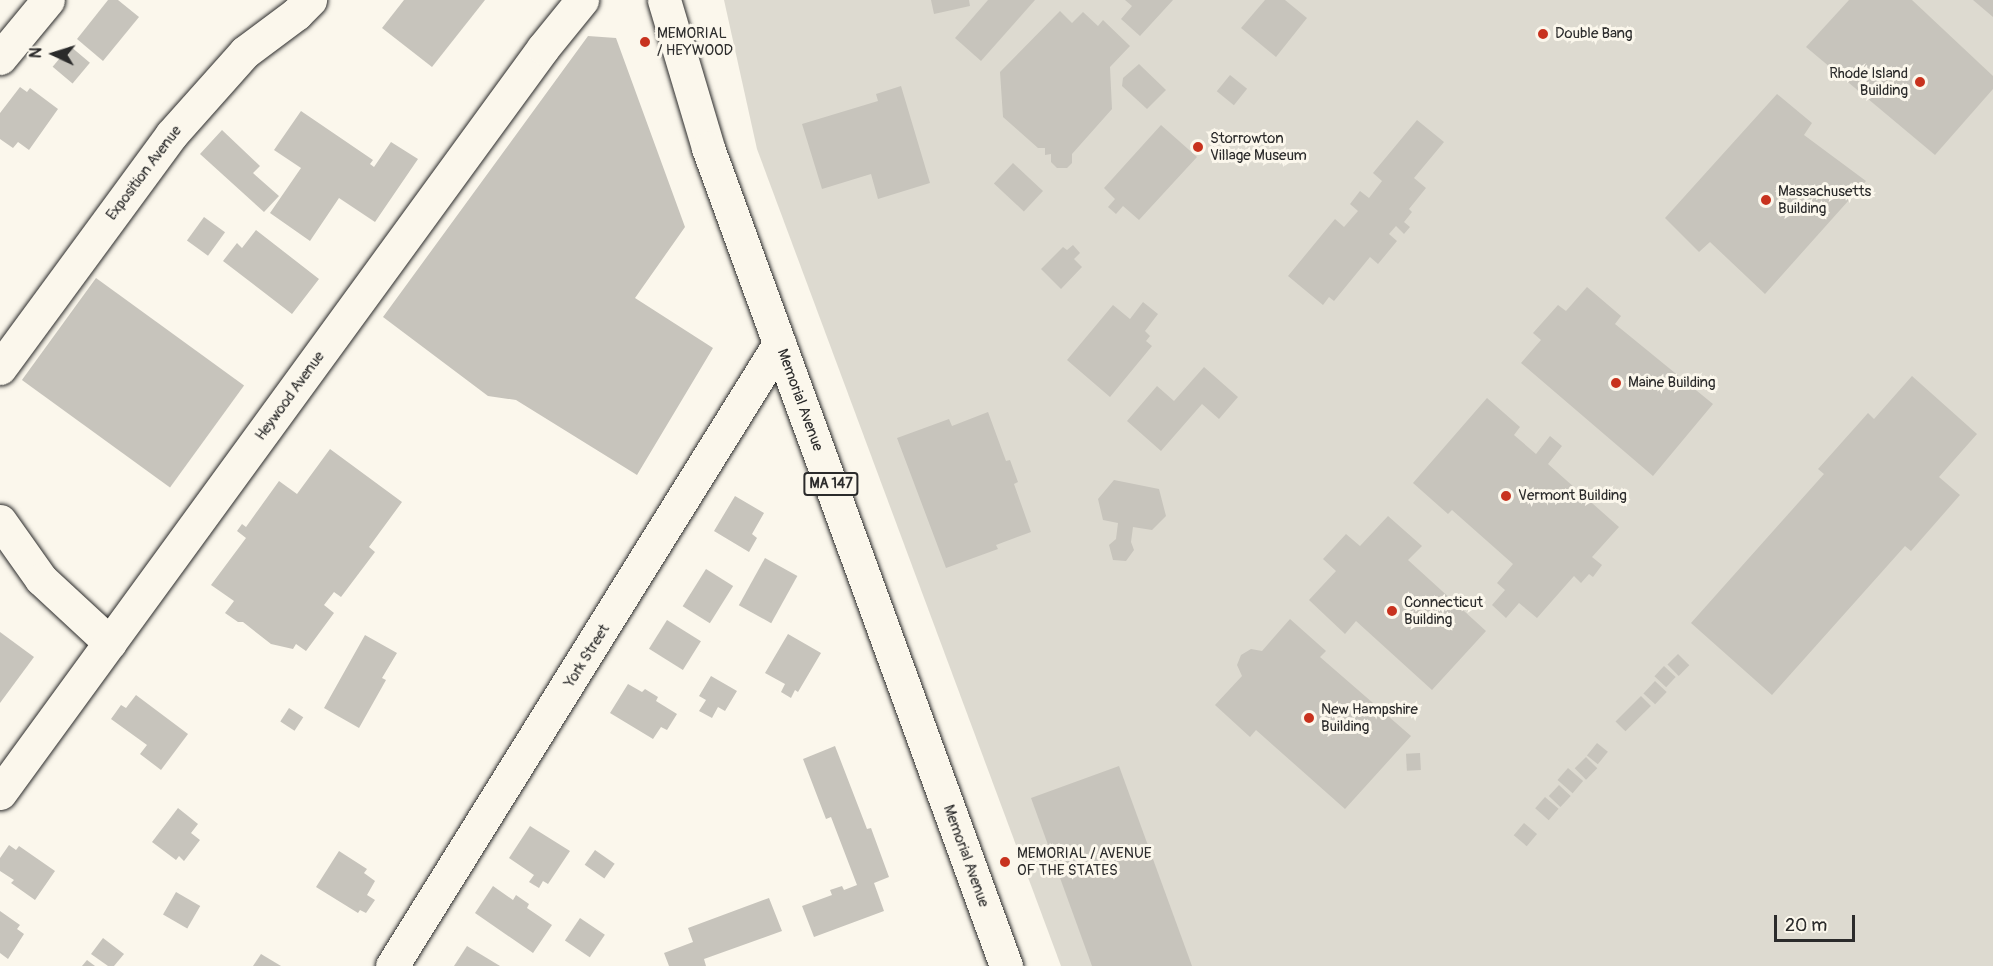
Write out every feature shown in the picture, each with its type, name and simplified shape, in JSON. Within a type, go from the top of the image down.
[{"type":"street","points":[[0,58],[48,0]]},
{"type":"street","name":"Exposition Avenue","points":[[0,368],[171,135],[245,52],[296,14],[310,0]]},
{"type":"street","name":"Heywood Avenue","points":[[0,794],[536,58],[582,0]]},
{"type":"street","name":"Memorial Avenue","points":[[664,0],[694,110],[1006,966]]},
{"type":"street","name":"York Street","points":[[392,966],[779,344]]},
{"type":"street","points":[[0,521],[41,579],[110,643]]},
{"type":"shaded area","points":[[724,0],[1993,0],[1993,966],[1061,966],[757,149]]},
{"type":"building","points":[[108,0],[118,0],[139,17],[103,61],[77,39]]},
{"type":"building","points":[[404,0],[485,0],[432,67],[382,28]]},
{"type":"building","points":[[931,0],[969,0],[970,6],[934,14]]},
{"type":"building","points":[[988,0],[1035,0],[981,61],[955,38]]},
{"type":"building","points":[[1125,0],[1173,0],[1140,36],[1121,19],[1132,6]]},
{"type":"building","points":[[1265,0],[1285,0],[1307,18],[1276,57],[1241,28]]},
{"type":"building","name":"Rhode Island Building","points":[[1849,0],[1912,0],[1993,76],[1993,89],[1935,155],[1806,47]]},
{"type":"building","points":[[1973,0],[1993,0],[1993,17]]},
{"type":"building","points":[[1060,11],[1072,23],[1083,12],[1098,26],[1103,20],[1130,46],[1110,67],[1112,109],[1072,154],[1072,163],[1067,168],[1057,168],[1051,162],[1051,154],[1045,155],[1045,148],[1038,148],[1003,117],[1000,72]]},
{"type":"building","points":[[588,36],[616,38],[685,227],[635,298],[713,348],[637,475],[516,400],[488,396],[383,317]]},
{"type":"building","points":[[70,46],[90,63],[73,83],[53,67]]},
{"type":"building","points":[[1139,64],[1166,90],[1147,109],[1122,86],[1123,78]]},
{"type":"building","points":[[1230,75],[1247,89],[1234,105],[1217,91]]},
{"type":"building","points":[[901,86],[930,183],[878,199],[871,174],[822,189],[802,124],[878,101],[876,94]]},
{"type":"building","points":[[20,87],[27,92],[30,88],[58,109],[29,150],[18,142],[13,148],[0,139],[0,113]]},
{"type":"building","name":"Massachusetts Building","points":[[1777,94],[1812,123],[1804,135],[1866,181],[1765,294],[1710,242],[1699,252],[1665,218]]},
{"type":"building","points":[[301,111],[373,160],[370,164],[374,167],[391,142],[418,159],[375,222],[339,198],[310,241],[270,213],[301,168],[274,150]]},
{"type":"building","points":[[1417,120],[1444,142],[1414,178],[1426,188],[1409,209],[1412,212],[1404,222],[1410,227],[1404,234],[1396,226],[1389,234],[1397,241],[1378,264],[1370,257],[1334,301],[1329,297],[1323,305],[1288,276],[1335,219],[1344,227],[1358,211],[1350,204],[1360,191],[1369,198],[1382,181],[1373,173]]},
{"type":"building","points":[[1161,125],[1197,157],[1139,220],[1123,206],[1116,214],[1108,207],[1115,199],[1104,188]]},
{"type":"building","points":[[222,130],[260,166],[253,173],[279,196],[264,212],[200,154]]},
{"type":"building","points":[[1013,163],[1043,191],[1024,211],[994,183]]},
{"type":"building","points":[[204,217],[225,232],[208,256],[187,240]]},
{"type":"building","points":[[256,230],[319,279],[292,314],[223,261],[237,243],[242,248]]},
{"type":"building","points":[[1073,245],[1080,253],[1074,259],[1082,267],[1061,289],[1041,269],[1063,247],[1067,250]]},
{"type":"building","points":[[96,278],[244,386],[170,488],[22,380]]},
{"type":"building","name":"Maine Building","points":[[1587,287],[1621,316],[1615,324],[1713,404],[1653,476],[1521,363],[1541,340],[1533,333],[1558,305],[1566,311]]},
{"type":"building","points":[[1143,302],[1158,314],[1145,331],[1150,336],[1146,341],[1152,346],[1110,397],[1067,360],[1113,305],[1130,319]]},
{"type":"building","points":[[1204,367],[1238,397],[1219,419],[1202,404],[1161,451],[1127,421],[1157,386],[1174,401]]},
{"type":"building","points":[[1912,376],[1977,434],[1939,477],[1960,495],[1911,551],[1905,546],[1772,695],[1691,623],[1824,474],[1818,469],[1868,413],[1874,419]]},
{"type":"building","name":"Vermont Building","points":[[1487,398],[1520,427],[1514,435],[1536,454],[1550,436],[1562,446],[1548,464],[1619,527],[1592,557],[1602,565],[1593,577],[1589,574],[1581,583],[1574,576],[1537,618],[1519,603],[1506,618],[1492,605],[1505,590],[1497,583],[1513,564],[1452,510],[1448,514],[1413,483]]},
{"type":"building","points":[[988,412],[1006,461],[1010,460],[1018,482],[1014,484],[1031,532],[996,545],[998,549],[946,568],[897,438],[949,419],[952,426]]},
{"type":"building","points":[[330,449],[402,502],[369,547],[375,552],[341,597],[334,592],[324,605],[334,613],[306,651],[296,644],[293,649],[271,644],[243,622],[238,622],[225,613],[234,601],[211,585],[246,538],[237,531],[242,524],[246,527],[279,481],[297,494]]},
{"type":"building","points":[[1114,480],[1159,489],[1166,516],[1152,530],[1133,527],[1131,542],[1134,550],[1126,561],[1113,560],[1109,545],[1116,539],[1118,523],[1103,520],[1098,499]]},
{"type":"building","points":[[735,496],[764,513],[752,534],[757,538],[749,552],[714,531]]},
{"type":"building","name":"Connecticut Building","points":[[1388,516],[1422,546],[1408,560],[1486,631],[1432,690],[1356,621],[1345,634],[1309,600],[1336,571],[1323,559],[1346,534],[1360,546]]},
{"type":"building","points":[[765,558],[797,576],[771,623],[739,605]]},
{"type":"building","points":[[706,569],[733,586],[710,623],[683,606]]},
{"type":"building","name":"New Hampshire Building","points":[[1290,619],[1326,651],[1320,657],[1411,736],[1345,809],[1256,730],[1250,737],[1215,705],[1242,676],[1237,665],[1241,655],[1251,649],[1262,651]]},
{"type":"building","points":[[667,620],[701,641],[683,670],[649,649]]},
{"type":"building","points":[[0,632],[34,657],[0,703]]},
{"type":"building","points":[[788,634],[821,653],[798,692],[795,690],[791,698],[781,692],[785,684],[765,673]]},
{"type":"building","points":[[365,635],[397,653],[382,678],[386,680],[359,728],[324,708]]},
{"type":"building","points":[[1678,654],[1689,665],[1679,676],[1667,665]]},
{"type":"building","points":[[1664,666],[1676,677],[1666,687],[1654,676]]},
{"type":"building","points":[[711,676],[737,691],[725,711],[718,707],[712,718],[699,711],[706,700],[699,696]]},
{"type":"building","points":[[1655,681],[1667,692],[1655,704],[1643,693]]},
{"type":"building","points":[[628,684],[642,692],[645,689],[658,697],[656,701],[677,714],[667,730],[661,727],[653,739],[610,713]]},
{"type":"building","points":[[136,695],[188,734],[161,770],[140,754],[147,745],[111,719],[121,705],[126,708]]},
{"type":"building","points":[[1641,696],[1651,706],[1625,731],[1616,721]]},
{"type":"building","points":[[289,708],[303,717],[295,731],[280,721]]},
{"type":"building","points":[[1597,743],[1608,752],[1598,764],[1587,755]]},
{"type":"building","points":[[835,746],[867,829],[871,828],[889,877],[874,883],[884,911],[814,937],[802,906],[832,895],[830,890],[842,886],[844,890],[857,885],[831,817],[826,819],[803,759]]},
{"type":"building","points":[[1420,753],[1421,770],[1407,771],[1406,754]]},
{"type":"building","points":[[1586,757],[1597,768],[1586,780],[1575,768]]},
{"type":"building","points":[[1119,766],[1192,966],[1092,966],[1031,798]]},
{"type":"building","points":[[1568,768],[1583,781],[1573,793],[1558,780]]},
{"type":"building","points":[[1559,785],[1571,796],[1560,807],[1549,796]]},
{"type":"building","points":[[1545,797],[1559,809],[1549,820],[1535,808]]},
{"type":"building","points":[[178,808],[198,824],[191,833],[200,840],[184,861],[179,856],[176,860],[152,842]]},
{"type":"building","points":[[1524,823],[1537,834],[1527,846],[1514,835]]},
{"type":"building","points":[[530,826],[570,851],[548,884],[543,881],[539,888],[529,882],[534,875],[509,858]]},
{"type":"building","points":[[9,845],[16,850],[19,846],[55,871],[35,900],[11,883],[14,880],[0,871],[0,858]]},
{"type":"building","points":[[595,850],[615,864],[604,879],[585,865]]},
{"type":"building","points":[[339,851],[367,869],[364,873],[375,881],[367,895],[375,900],[366,913],[360,910],[358,913],[316,887]]},
{"type":"building","points":[[493,886],[513,900],[516,895],[529,904],[527,908],[552,925],[533,953],[475,913]]},
{"type":"building","points":[[176,892],[200,906],[187,929],[163,915]]},
{"type":"building","points":[[769,898],[782,931],[704,959],[706,966],[669,966],[664,953],[693,942],[688,928]]},
{"type":"building","points":[[0,911],[20,925],[17,929],[24,934],[8,959],[0,953]]},
{"type":"building","points":[[580,918],[605,935],[590,957],[565,940]]},
{"type":"building","points":[[103,938],[124,954],[114,966],[108,966],[91,954]]},
{"type":"building","points":[[467,946],[500,966],[454,966]]},
{"type":"building","points":[[261,954],[281,966],[253,966]]},
{"type":"building","points":[[87,960],[95,966],[82,966]]},
{"type":"place","name":"Double Bang","points":[[1543,34]]},
{"type":"place","name":"MEMORIAL / HEYWOOD","points":[[645,42]]},
{"type":"place","name":"Rhode Island Building","points":[[1920,82]]},
{"type":"place","name":"Storrowton Village Museum","points":[[1198,147]]},
{"type":"place","name":"Massachusetts Building","points":[[1766,200]]},
{"type":"place","name":"Maine Building","points":[[1616,383]]},
{"type":"place","name":"Vermont Building","points":[[1506,496]]},
{"type":"place","name":"Connecticut Building","points":[[1392,611]]},
{"type":"place","name":"New Hampshire Building","points":[[1309,718]]},
{"type":"place","name":"MEMORIAL / AVENUE OF THE STATES","points":[[1005,862]]}]
